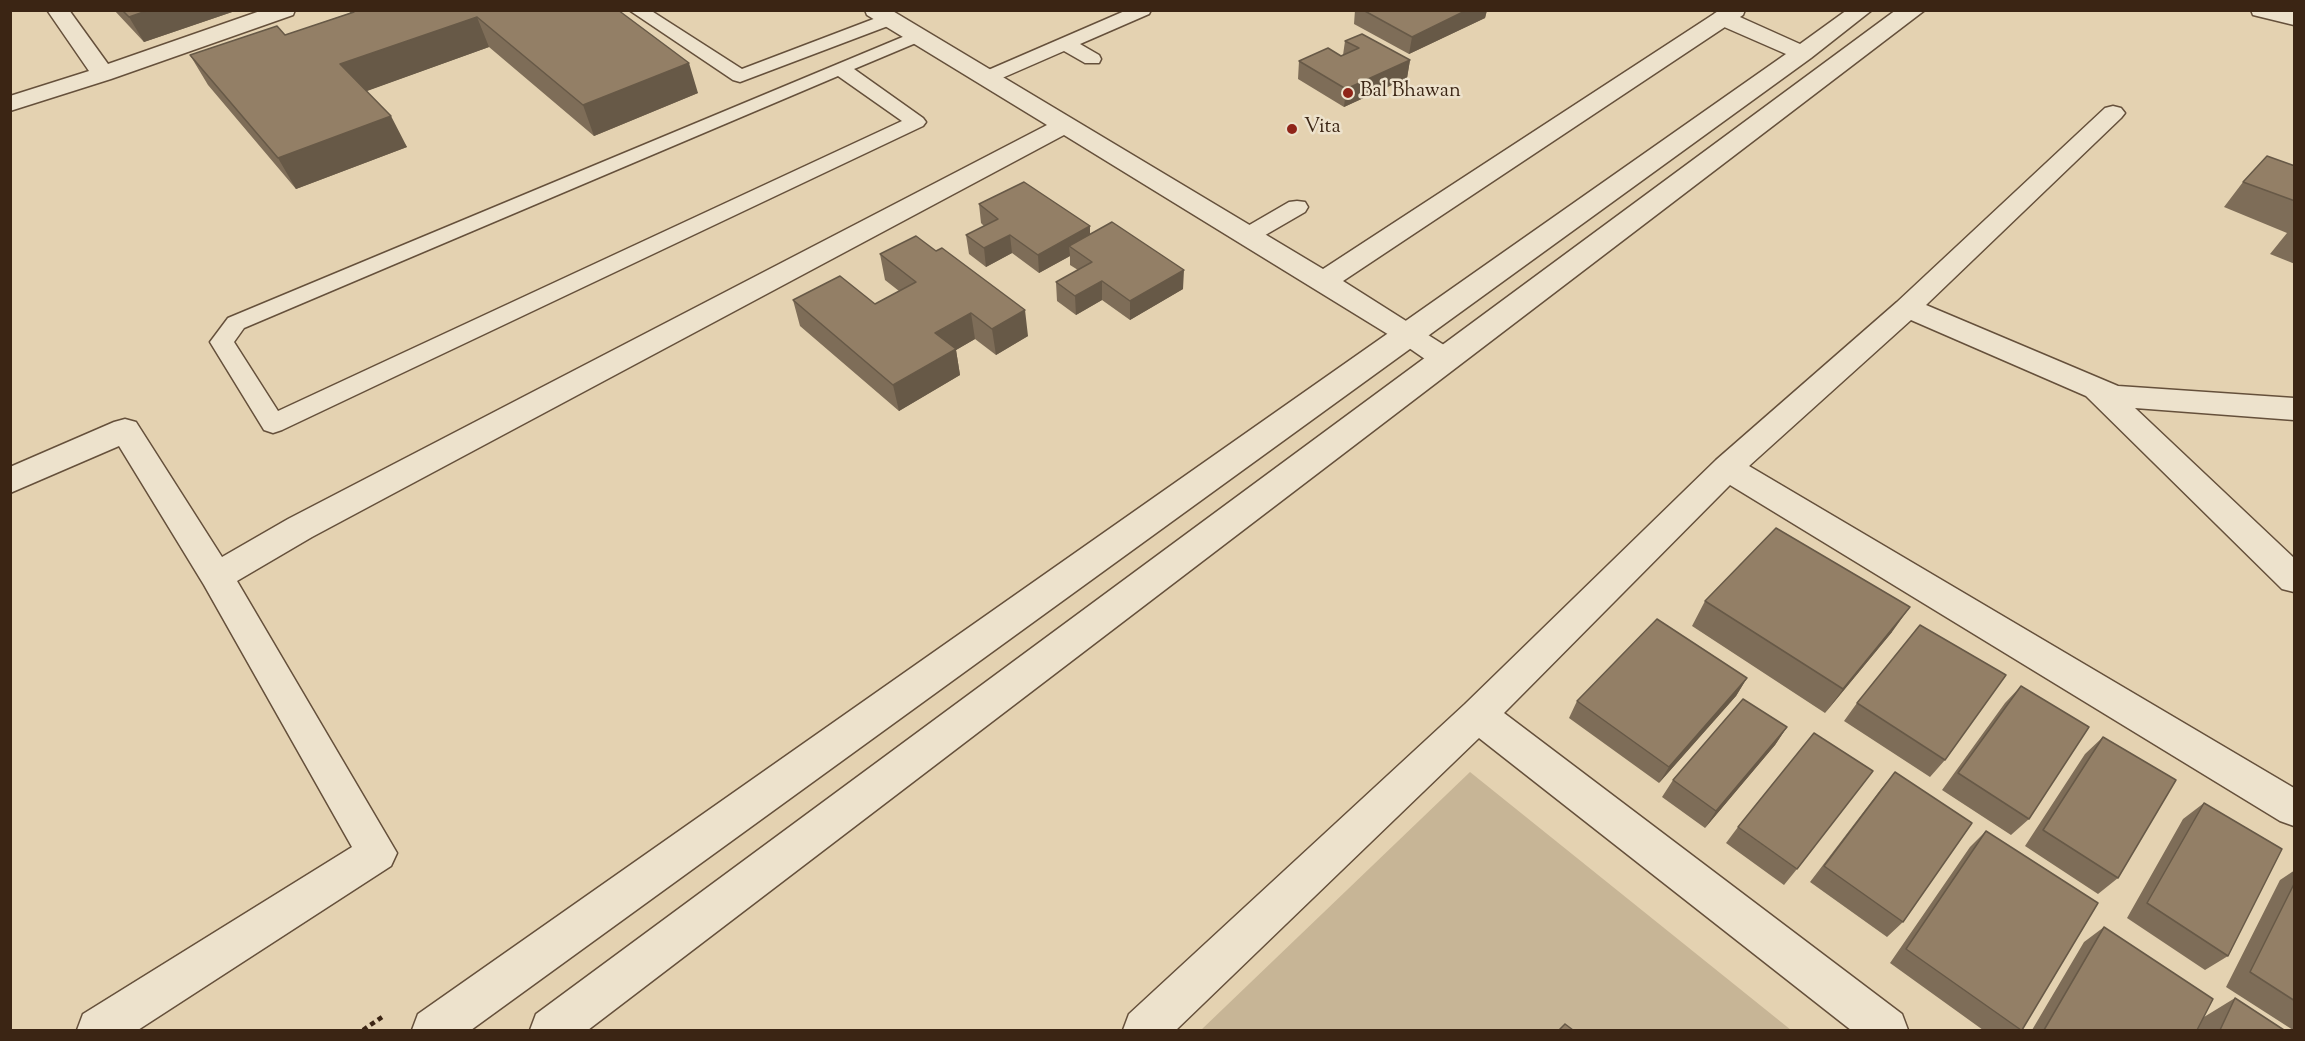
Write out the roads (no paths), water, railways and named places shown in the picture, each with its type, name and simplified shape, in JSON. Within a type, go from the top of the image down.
[{"type":"street","points":[[57,10],[78,36],[103,74]]},
{"type":"street","points":[[10,104],[285,10]]},
{"type":"street","points":[[434,1030],[1862,10]]},
{"type":"street","points":[[552,1030],[1905,14],[1915,10]]},
{"type":"street","points":[[2261,10],[2295,19]]},
{"type":"street","points":[[1323,282],[1729,14],[1803,53]]},
{"type":"street","points":[[882,15],[1409,334],[1445,359]]},
{"type":"street","points":[[1145,1030],[1478,715],[1727,468],[1907,308],[2113,113]]},
{"type":"street","points":[[216,576],[300,528],[1064,125]]},
{"type":"street","points":[[1907,308],[2115,396],[2295,409]]},
{"type":"street","points":[[2096,388],[2295,579]]},
{"type":"street","points":[[10,481],[125,430],[216,576],[377,853],[99,1030]]},
{"type":"street","points":[[1727,468],[2295,808]]},
{"type":"street","points":[[1478,715],[1886,1030]]},
{"type":"lane","points":[[638,10],[740,76],[882,15]]},
{"type":"lane","points":[[986,78],[1143,10]]},
{"type":"lane","points":[[840,68],[916,122],[273,424],[222,342],[236,323],[840,68],[917,36]]},
{"type":"lane","points":[[1066,44],[1092,59]]},
{"type":"lane","points":[[1248,236],[1297,207]]},
{"type":"place","name":"Bal Bhawan","points":[[1348,93]]},
{"type":"place","name":"Vita","points":[[1292,129]]}]
